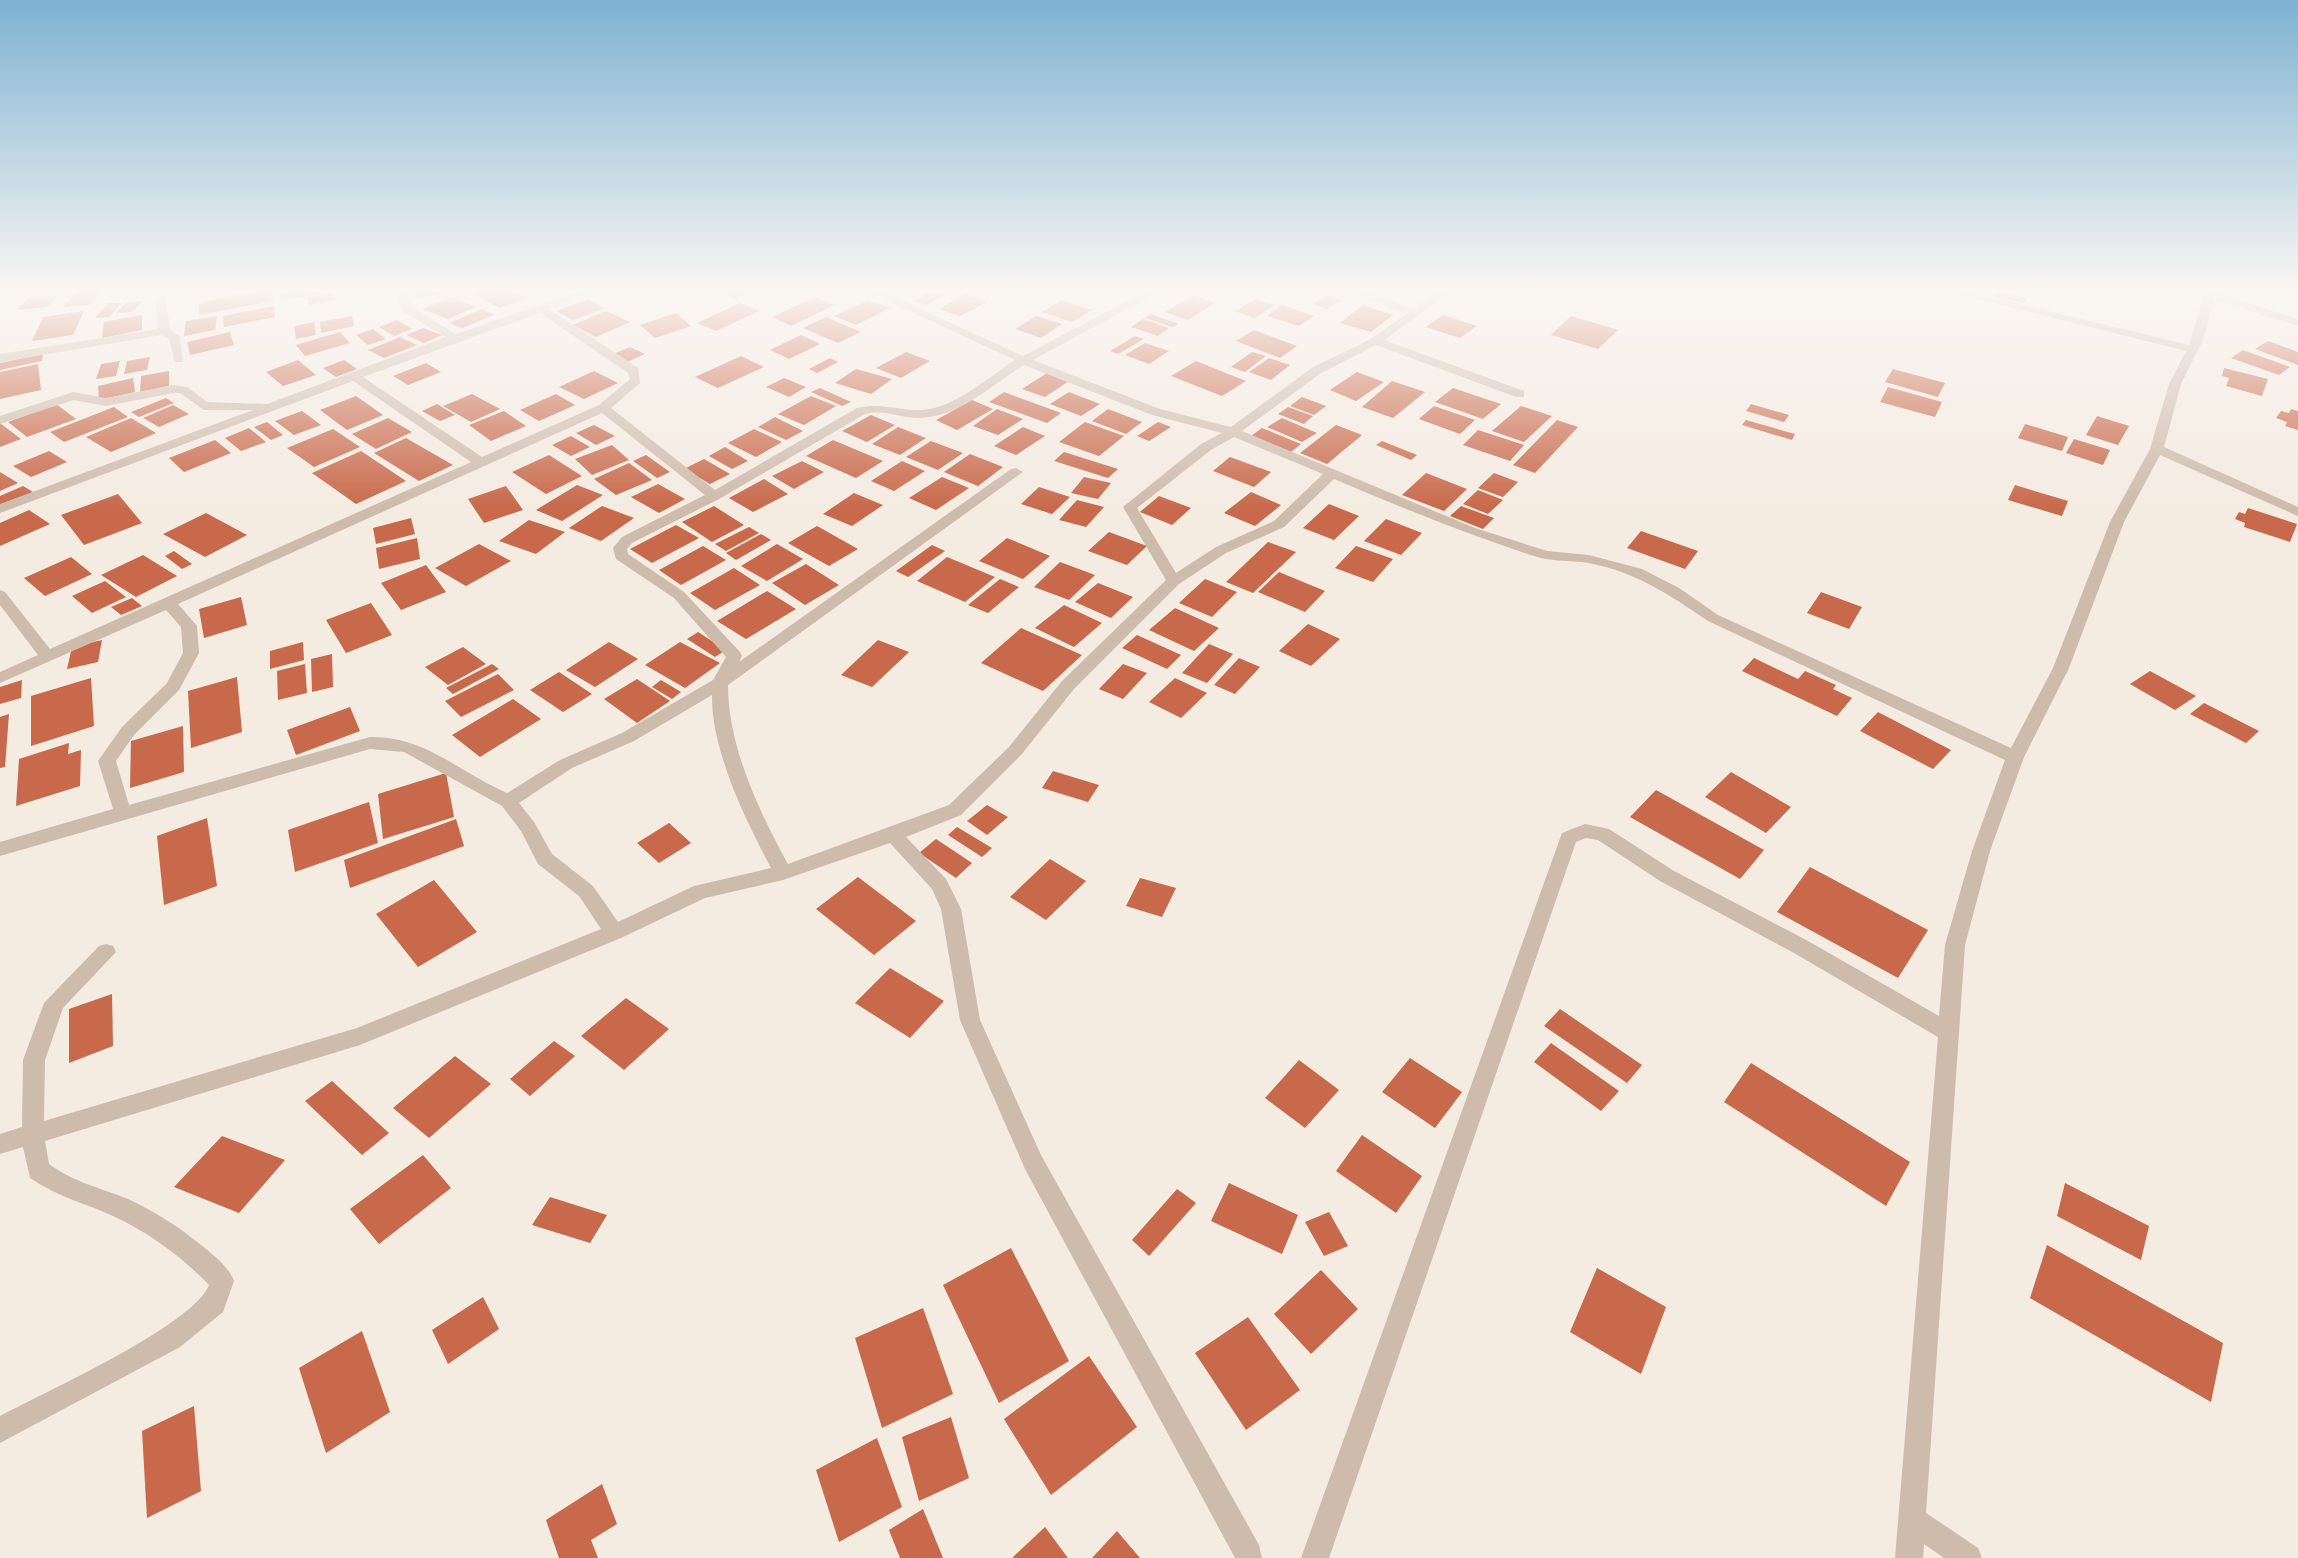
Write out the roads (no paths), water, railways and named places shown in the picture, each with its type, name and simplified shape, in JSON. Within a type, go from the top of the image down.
[{"type":"street","points":[[0,509],[387,364]]},
{"type":"street","points":[[0,678],[603,408],[636,380],[634,371],[623,364]]},
{"type":"street","points":[[783,873],[761,834],[723,733],[719,684],[734,656],[680,595],[621,556],[620,548],[627,540],[714,496],[860,411],[875,406],[927,413],[945,407],[1018,364]]},
{"type":"street","points":[[1030,364],[1158,413],[1233,432],[1330,475],[1470,531],[1532,551],[1589,559],[1637,572],[1674,591],[1713,618],[2015,757]]},
{"type":"street","points":[[1174,581],[1130,507],[1206,447],[1233,432],[1317,370],[1330,364]]},
{"type":"street","points":[[1437,364],[1520,394]]},
{"type":"street","points":[[1909,1558],[1955,945],[1981,851],[2015,757],[2061,668],[2117,522],[2157,449],[2175,384],[2185,364]]},
{"type":"street","points":[[354,376],[483,464]]},
{"type":"street","points":[[0,420],[73,396],[106,402],[174,389],[183,390],[204,406],[271,407]]},
{"type":"street","points":[[603,408],[714,496]]},
{"type":"street","points":[[2157,449],[2298,512]]},
{"type":"street","points":[[508,801],[566,764],[628,737],[719,684],[1016,472]]},
{"type":"street","points":[[0,1144],[359,1036],[614,932],[701,891],[783,873],[893,835],[955,810],[1015,751],[1068,685],[1174,581],[1221,550],[1279,524],[1330,475]]},
{"type":"street","points":[[0,596],[47,656]]},
{"type":"street","points":[[124,813],[116,796],[107,761],[128,731],[173,686],[191,653],[189,626],[169,604]]},
{"type":"street","points":[[0,849],[370,743],[398,744],[423,754],[485,792],[508,801],[528,827],[545,859],[586,891],[614,932]]},
{"type":"street","points":[[1315,1558],[1568,838],[1585,831],[1603,834],[1667,876],[1801,947],[1948,1032]]},
{"type":"street","points":[[893,835],[939,884],[951,909],[970,1020],[1033,1162],[1252,1557]]},
{"type":"street","points":[[0,1430],[172,1338],[214,1303],[222,1281],[196,1254],[121,1208],[61,1188],[38,1170],[33,1136],[34,1060],[54,1003],[106,952]]},
{"type":"street","points":[[1911,1519],[1968,1558]]}]
